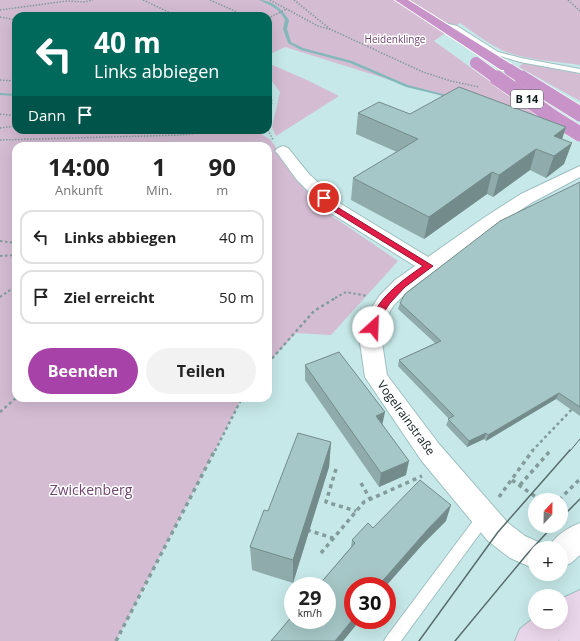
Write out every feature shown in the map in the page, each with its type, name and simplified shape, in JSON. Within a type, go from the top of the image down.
[{"type":"highway","name":"B 14","points":[[394,1],[440,24],[580,114]]},
{"type":"highway","name":"B 14","points":[[394,1],[476,63],[554,118],[580,134]]},
{"type":"main road","points":[[568,613],[580,606]]},
{"type":"main road","points":[[532,641],[547,629]]},
{"type":"main road","points":[[576,641],[580,637]]},
{"type":"street","points":[[283,151],[303,177],[335,208],[429,266]]},
{"type":"street","name":"Vogelrainstraße","points":[[528,552],[507,540],[484,516],[442,466],[376,377],[370,336],[375,318],[387,300],[402,285],[491,221],[527,198],[580,171]]},
{"type":"street","points":[[568,547],[580,536]]},
{"type":"lane","points":[[440,24],[455,27],[496,53],[520,60],[580,71]]},
{"type":"lane","points":[[392,641],[484,516]]},
{"type":"path","points":[[0,10],[67,1],[84,2],[92,0]]},
{"type":"path","points":[[143,0],[168,12]]},
{"type":"path","points":[[210,0],[237,12]]},
{"type":"path","points":[[270,0],[318,26],[332,30],[423,72],[451,81],[486,89]]},
{"type":"path","points":[[294,0],[332,30]]},
{"type":"path","points":[[568,0],[580,10]]},
{"type":"path","points":[[272,16],[287,9]]},
{"type":"path","points":[[0,17],[12,19]]},
{"type":"path","points":[[0,80],[12,81]]},
{"type":"path","points":[[272,97],[272,111]]},
{"type":"path","points":[[0,114],[12,116]]},
{"type":"path","points":[[0,128],[12,126]]},
{"type":"path","points":[[0,140],[189,134]]},
{"type":"path","points":[[0,241],[12,242]]},
{"type":"path","points":[[0,256],[12,255]]},
{"type":"path","points":[[0,297],[12,289]]},
{"type":"path","points":[[272,359],[314,311],[346,292],[387,300]]},
{"type":"path","points":[[0,412],[12,402]]},
{"type":"path","points":[[116,641],[240,402]]},
{"type":"path","points":[[484,516],[512,480],[537,444],[580,402]]},
{"type":"path","points":[[520,485],[550,451]]},
{"type":"path","points":[[321,553],[364,502],[442,466]]},
{"type":"path","points":[[336,469],[326,502],[356,511]]},
{"type":"path","points":[[566,493],[580,479]]},
{"type":"path","points":[[512,480],[531,493]]},
{"type":"path","points":[[361,483],[370,499]]},
{"type":"path","points":[[303,529],[333,538]]},
{"type":"green space","name":"Zwickenberg","points":[[0,0],[580,0],[580,65],[515,55],[496,47],[460,23],[434,41],[563,134],[285,47],[272,53],[272,12],[12,12],[12,134],[261,134],[270,139],[316,205],[398,261],[331,335],[296,333],[272,359],[272,142],[12,142],[12,402],[240,402],[116,641],[0,641]]},
{"type":"green space","points":[[523,63],[580,74],[580,101],[519,67]]},
{"type":"green space","points":[[272,65],[339,96],[276,136],[272,127],[280,92],[272,81]]},
{"type":"building","points":[[459,87],[566,127],[554,136],[572,143],[554,156],[536,149],[499,175],[492,172],[429,217],[353,178],[418,139],[358,113],[379,102],[410,114]]},
{"type":"building","points":[[580,182],[580,407],[559,393],[488,435],[486,433],[469,441],[448,419],[454,416],[399,360],[441,341],[400,303],[405,294],[500,221]]},
{"type":"building","points":[[339,352],[385,412],[376,416],[409,461],[381,473],[305,365]]},
{"type":"building","points":[[298,433],[331,442],[293,560],[250,547],[264,510],[268,511]]},
{"type":"building","points":[[420,480],[451,505],[386,577],[344,577],[345,629],[335,641],[271,641],[284,626],[284,629],[336,629],[336,577],[326,577],[355,543],[352,540],[368,523],[373,528]]},
{"type":"waterway","name":"Heidenklinge","points":[[260,0],[279,9],[287,20],[285,29],[290,43],[302,49],[351,62],[407,86],[452,97]]},
{"type":"waterway","points":[[0,94],[12,95]]},
{"type":"tram line","points":[[570,451],[580,439]]},
{"type":"tram line","points":[[419,641],[498,532],[570,450]]},
{"type":"tram line","points":[[568,511],[580,499]]},
{"type":"tram line","points":[[455,641],[547,533]]},
{"type":"route","points":[[324,198],[335,208],[429,266],[402,285],[387,300],[375,318],[373,327]]}]
